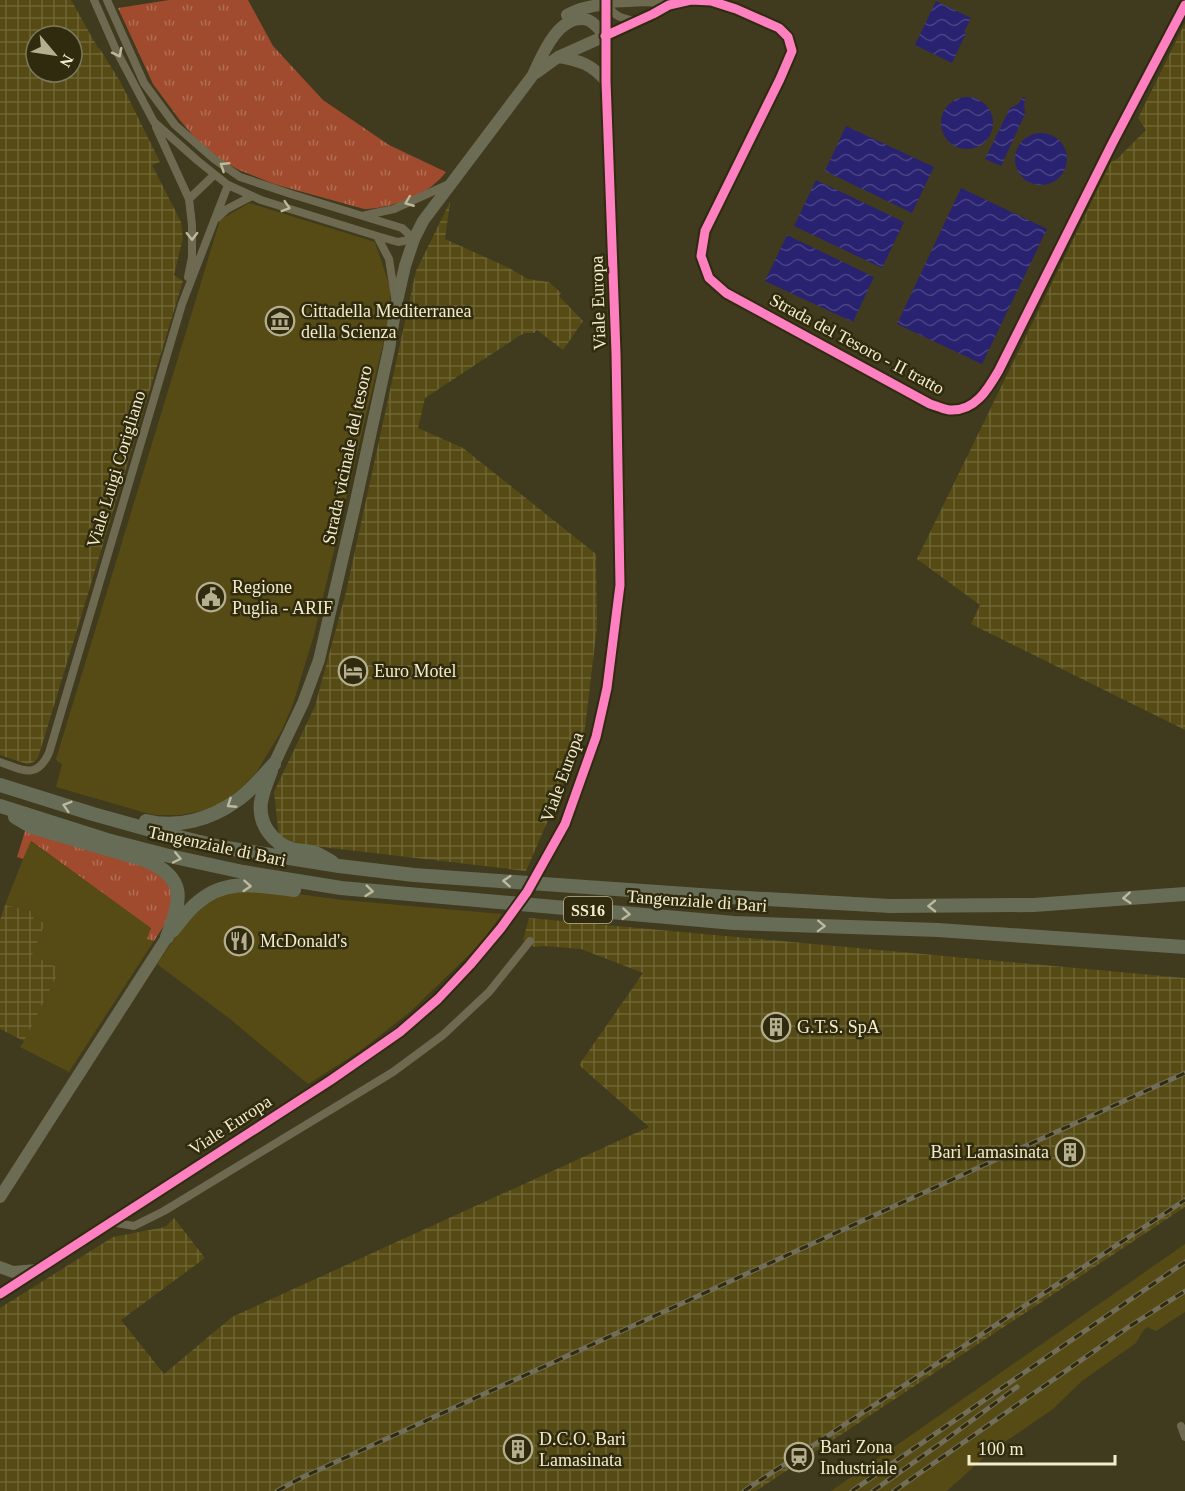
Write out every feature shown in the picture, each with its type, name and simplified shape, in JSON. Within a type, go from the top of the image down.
[{"type":"highway","points":[[93,814],[109,811],[152,823],[191,822],[216,813],[238,801],[274,764]]},
{"type":"highway","points":[[274,764],[261,803],[261,816],[265,827],[280,844],[317,853],[339,866]]},
{"type":"highway","name":"Tangenziale di Bari","points":[[0,784],[93,814],[221,847],[339,866],[414,875],[890,906],[1034,905],[1185,894]]},
{"type":"highway","points":[[0,808],[32,827],[159,866],[168,873],[177,890],[178,902],[167,937]]},
{"type":"highway","name":"Tangenziale di Bari","points":[[0,808],[165,855],[282,879],[341,888],[734,923],[938,930],[1185,947]]},
{"type":"highway","points":[[167,937],[196,904],[213,891],[232,885],[296,890],[341,888]]},
{"type":"main road","points":[[533,75],[542,55],[576,0]]},
{"type":"main road","points":[[567,15],[575,10],[606,2]]},
{"type":"main road","name":"Viale Europa","points":[[0,1294],[331,1080],[400,1032],[438,999],[501,928],[526,891],[565,824],[596,737],[607,688],[620,585],[616,353],[606,81],[606,2]]},
{"type":"main road","points":[[533,75],[558,57],[605,36],[595,24],[588,20],[568,22],[558,30]]},
{"type":"main road","points":[[558,57],[587,64],[606,81]]},
{"type":"main road","name":"Strada vicinale del tesoro","points":[[274,764],[303,703],[319,660],[389,349],[405,266],[414,239],[423,220],[533,75]]},
{"type":"main road","points":[[0,1197],[167,937]]},
{"type":"main road","points":[[0,1267],[13,1272],[37,1270]]},
{"type":"street","points":[[94,0],[189,199],[192,257],[182,304]]},
{"type":"street","points":[[107,0],[144,83],[175,125],[214,159],[240,177],[402,228],[414,239]]},
{"type":"street","name":"Strada del Tesoro - II tratto","points":[[669,4],[691,0],[711,1],[736,9],[779,28],[788,37],[792,51],[705,231],[701,256],[709,278],[726,293],[930,404],[948,410],[967,408],[985,394],[1185,5]]},
{"type":"street","points":[[606,2],[646,1],[669,4]]},
{"type":"street","points":[[606,2],[613,13],[621,18],[636,21]]},
{"type":"street","points":[[605,36],[669,4]]},
{"type":"street","points":[[154,122],[214,175],[228,185],[261,200],[398,242],[414,239]]},
{"type":"street","points":[[189,199],[214,175]]},
{"type":"street","points":[[364,216],[394,209],[452,183]]},
{"type":"street","name":"Viale Luigi Corigliano","points":[[0,762],[23,770],[34,770],[43,765],[49,753],[182,304],[228,185]]},
{"type":"street","points":[[214,220],[227,209],[252,195]]},
{"type":"street","points":[[377,236],[389,259],[396,306]]},
{"type":"street","points":[[111,1222],[134,1226],[165,1211],[393,1072],[443,1035],[489,992],[530,940]]},
{"type":"street","points":[[1181,1426],[1185,1437]]},
{"type":"shaded area","points":[[0,0],[71,0],[121,83],[160,162],[152,165],[181,222],[183,238],[174,275],[183,281],[38,758],[27,764],[0,755]]},
{"type":"shaded area","points":[[1185,23],[1185,730],[971,624],[980,605],[917,559],[1111,162],[1117,159],[1146,130],[1138,118]]},
{"type":"shaded area","points":[[450,202],[445,239],[528,279],[549,282],[561,293],[559,296],[583,321],[563,350],[537,330],[534,333],[519,336],[425,398],[418,428],[463,448],[596,554],[597,626],[584,737],[526,871],[305,845],[279,837],[274,792],[315,706],[346,592],[416,271]]},
{"type":"shaded area","points":[[249,203],[375,242],[391,290],[388,323],[314,635],[293,704],[282,730],[256,773],[231,796],[212,808],[201,811],[181,815],[157,815],[56,787],[62,764],[56,759],[220,220]]},
{"type":"shaded area","points":[[30,841],[152,928],[147,939],[154,941],[69,1072],[20,1047],[25,1040],[34,912],[5,905]]},
{"type":"shaded area","points":[[260,889],[343,900],[502,914],[473,951],[410,1012],[360,1051],[308,1084],[230,1019],[157,964],[189,917],[216,895]]},
{"type":"shaded area","points":[[5,905],[35,912],[33,919],[45,923],[32,955],[60,969],[24,1041],[0,1029],[0,920]]},
{"type":"shaded area","points":[[529,918],[1185,978],[1185,1207],[756,1491],[0,1491],[0,1308],[113,1237],[165,1227],[174,1218],[205,1258],[121,1320],[164,1374],[232,1317],[649,1127],[579,1065],[643,973],[581,949],[534,947],[523,940]]},
{"type":"shaded area","points":[[1185,1244],[1185,1312],[1156,1331],[1147,1327],[1136,1343],[1082,1381],[1053,1409],[989,1453],[947,1491],[831,1491]]},
{"type":"green space","points":[[169,0],[248,0],[273,46],[323,100],[389,145],[446,172],[432,186],[409,199],[364,209],[274,184],[221,160],[195,138],[153,84],[118,8]]},
{"type":"green space","points":[[26,828],[151,865],[169,880],[173,899],[165,924],[154,941],[147,939],[151,928],[31,841],[23,859],[17,857]]},
{"type":"water","points":[[936,1],[971,18],[952,63],[915,45]]},
{"type":"water","points":[[962,97],[972,97],[986,104],[993,123],[986,142],[972,149],[962,149],[952,145],[945,138],[941,128],[941,118],[945,108],[952,101]]},
{"type":"water","points":[[1023,97],[1026,99],[1025,114],[1001,166],[985,159],[1010,108],[1018,104]]},
{"type":"water","points":[[846,126],[934,167],[912,213],[825,171]]},
{"type":"water","points":[[1041,133],[1055,137],[1063,145],[1067,159],[1063,173],[1055,181],[1041,185],[1027,181],[1019,173],[1015,159],[1019,145],[1027,137]]},
{"type":"water","points":[[816,180],[904,222],[882,268],[794,226]]},
{"type":"water","points":[[961,188],[1047,229],[982,364],[897,324]]},
{"type":"water","points":[[787,235],[874,277],[853,322],[765,281]]},
{"type":"railway","points":[[277,1491],[1185,1073]]},
{"type":"railway","points":[[744,1491],[1185,1200]]},
{"type":"railway","points":[[852,1491],[1185,1262]]},
{"type":"railway","points":[[894,1491],[1130,1326],[1185,1291]]},
{"type":"railway","points":[[873,1491],[1017,1387]]},
{"type":"cycle path","points":[[0,1294],[331,1080],[400,1032],[438,999],[501,928],[527,892],[565,824],[596,737],[607,688],[620,585],[616,353],[606,81],[606,0]]},
{"type":"cycle path","points":[[605,36],[669,5],[691,0],[711,1],[736,9],[779,28],[788,37],[792,51],[705,231],[701,256],[709,278],[726,293],[930,404],[949,410],[958,410],[980,398],[999,370],[1113,142],[1185,5]]},
{"type":"place","name":"Cittadella Mediterranea della Scienza","points":[[280,321]]},
{"type":"place","name":"Regione Puglia - ARIF","points":[[211,597]]},
{"type":"place","name":"Euro Motel","points":[[353,671]]},
{"type":"place","name":"McDonald's","points":[[239,941]]},
{"type":"place","name":"G.T.S. SpA","points":[[776,1027]]},
{"type":"place","name":"Bari Lamasinata","points":[[1070,1152]]},
{"type":"place","name":"D.C.O. Bari Lamasinata","points":[[518,1449]]},
{"type":"place","name":"Bari Zona Industriale","points":[[799,1457]]}]
